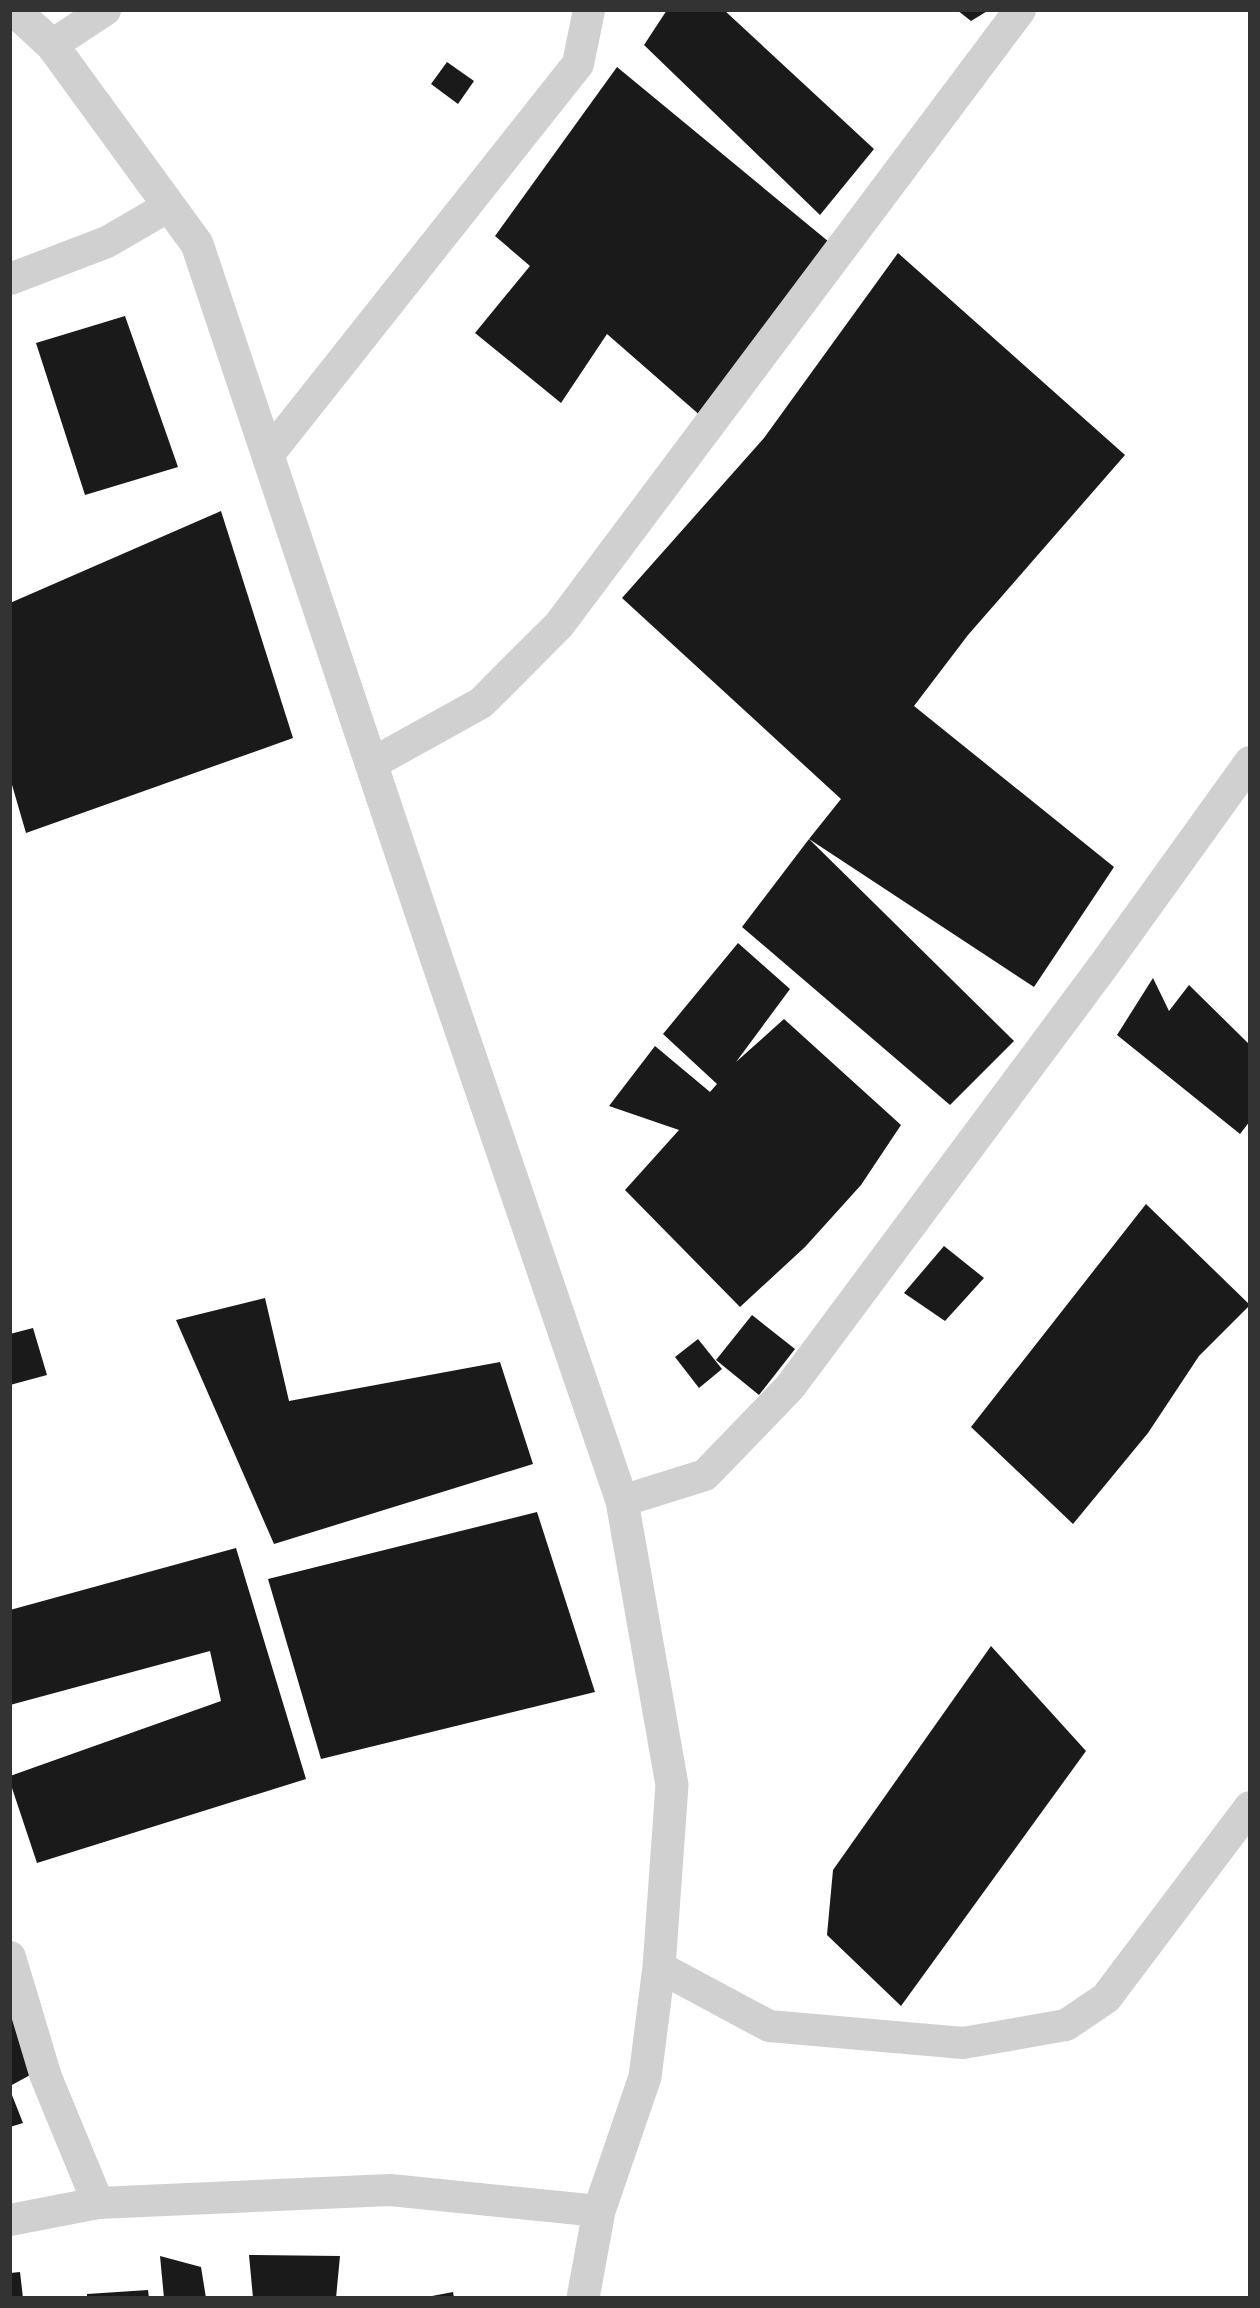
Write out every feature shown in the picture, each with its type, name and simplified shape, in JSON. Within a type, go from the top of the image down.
[{"type":"street","points":[[14,10],[52,45],[198,244],[371,764],[622,1502],[672,1785],[660,1967],[645,2077],[599,2211],[583,2298]]},
{"type":"street","points":[[52,45],[105,10]]},
{"type":"street","points":[[268,454],[578,64],[589,10]]},
{"type":"street","points":[[371,764],[481,703],[559,625],[1020,10]]},
{"type":"street","points":[[10,279],[107,242],[170,206]]},
{"type":"street","points":[[622,1502],[705,1475],[790,1387],[1104,966],[1250,762]]},
{"type":"street","points":[[660,1967],[769,2026],[963,2043],[1066,2025],[1106,1998],[1250,1807]]},
{"type":"street","points":[[10,1957],[46,2077],[98,2203]]},
{"type":"street","points":[[10,2220],[98,2203],[390,2190],[599,2211]]},
{"type":"building","points":[[667,10],[724,10],[874,149],[820,215],[644,45]]},
{"type":"building","points":[[957,10],[989,10],[971,21]]},
{"type":"building","points":[[447,62],[474,81],[458,104],[431,84]]},
{"type":"building","points":[[617,67],[840,251],[710,424],[607,334],[561,403],[475,333],[530,266],[495,236]]},
{"type":"building","points":[[898,253],[1125,455],[968,635],[914,706],[1114,867],[1034,987],[809,839],[841,799],[622,598],[764,438]]},
{"type":"building","points":[[125,316],[178,467],[85,495],[36,343]]},
{"type":"building","points":[[221,511],[293,738],[26,833],[10,778],[10,603]]},
{"type":"building","points":[[809,839],[1014,1041],[950,1105],[742,927]]},
{"type":"building","points":[[738,943],[790,989],[736,1062],[784,1019],[901,1125],[861,1185],[805,1247],[740,1307],[625,1190],[679,1130],[609,1106],[655,1046],[710,1092],[717,1084],[663,1034]]},
{"type":"building","points":[[1153,978],[1169,1011],[1189,985],[1250,1045],[1250,1121],[1240,1134],[1117,1035]]},
{"type":"building","points":[[1146,1204],[1250,1305],[1199,1356],[1148,1433],[1073,1524],[971,1427]]},
{"type":"building","points":[[944,1246],[984,1278],[945,1321],[904,1293]]},
{"type":"building","points":[[265,1298],[289,1401],[500,1362],[533,1464],[274,1544],[176,1320]]},
{"type":"building","points":[[752,1315],[795,1349],[759,1395],[716,1360]]},
{"type":"building","points":[[33,1328],[47,1375],[10,1385],[10,1334]]},
{"type":"building","points":[[698,1339],[722,1369],[699,1388],[675,1357]]},
{"type":"building","points":[[537,1512],[595,1692],[321,1759],[268,1579]]},
{"type":"building","points":[[236,1548],[306,1779],[37,1863],[10,1776],[221,1701],[210,1651],[10,1705],[10,1610]]},
{"type":"building","points":[[991,1646],[1086,1751],[901,2006],[827,1935],[833,1870]]},
{"type":"building","points":[[10,2004],[32,2074],[10,2086]]},
{"type":"building","points":[[10,2090],[23,2123],[10,2127]]},
{"type":"building","points":[[249,2255],[340,2256],[336,2298],[253,2298]]},
{"type":"building","points":[[160,2256],[201,2267],[206,2298],[164,2298]]},
{"type":"building","points":[[20,2272],[23,2298],[10,2298],[10,2273]]},
{"type":"building","points":[[148,2290],[149,2298],[87,2298],[87,2294]]},
{"type":"building","points":[[453,2292],[454,2298],[432,2298],[432,2296]]}]
